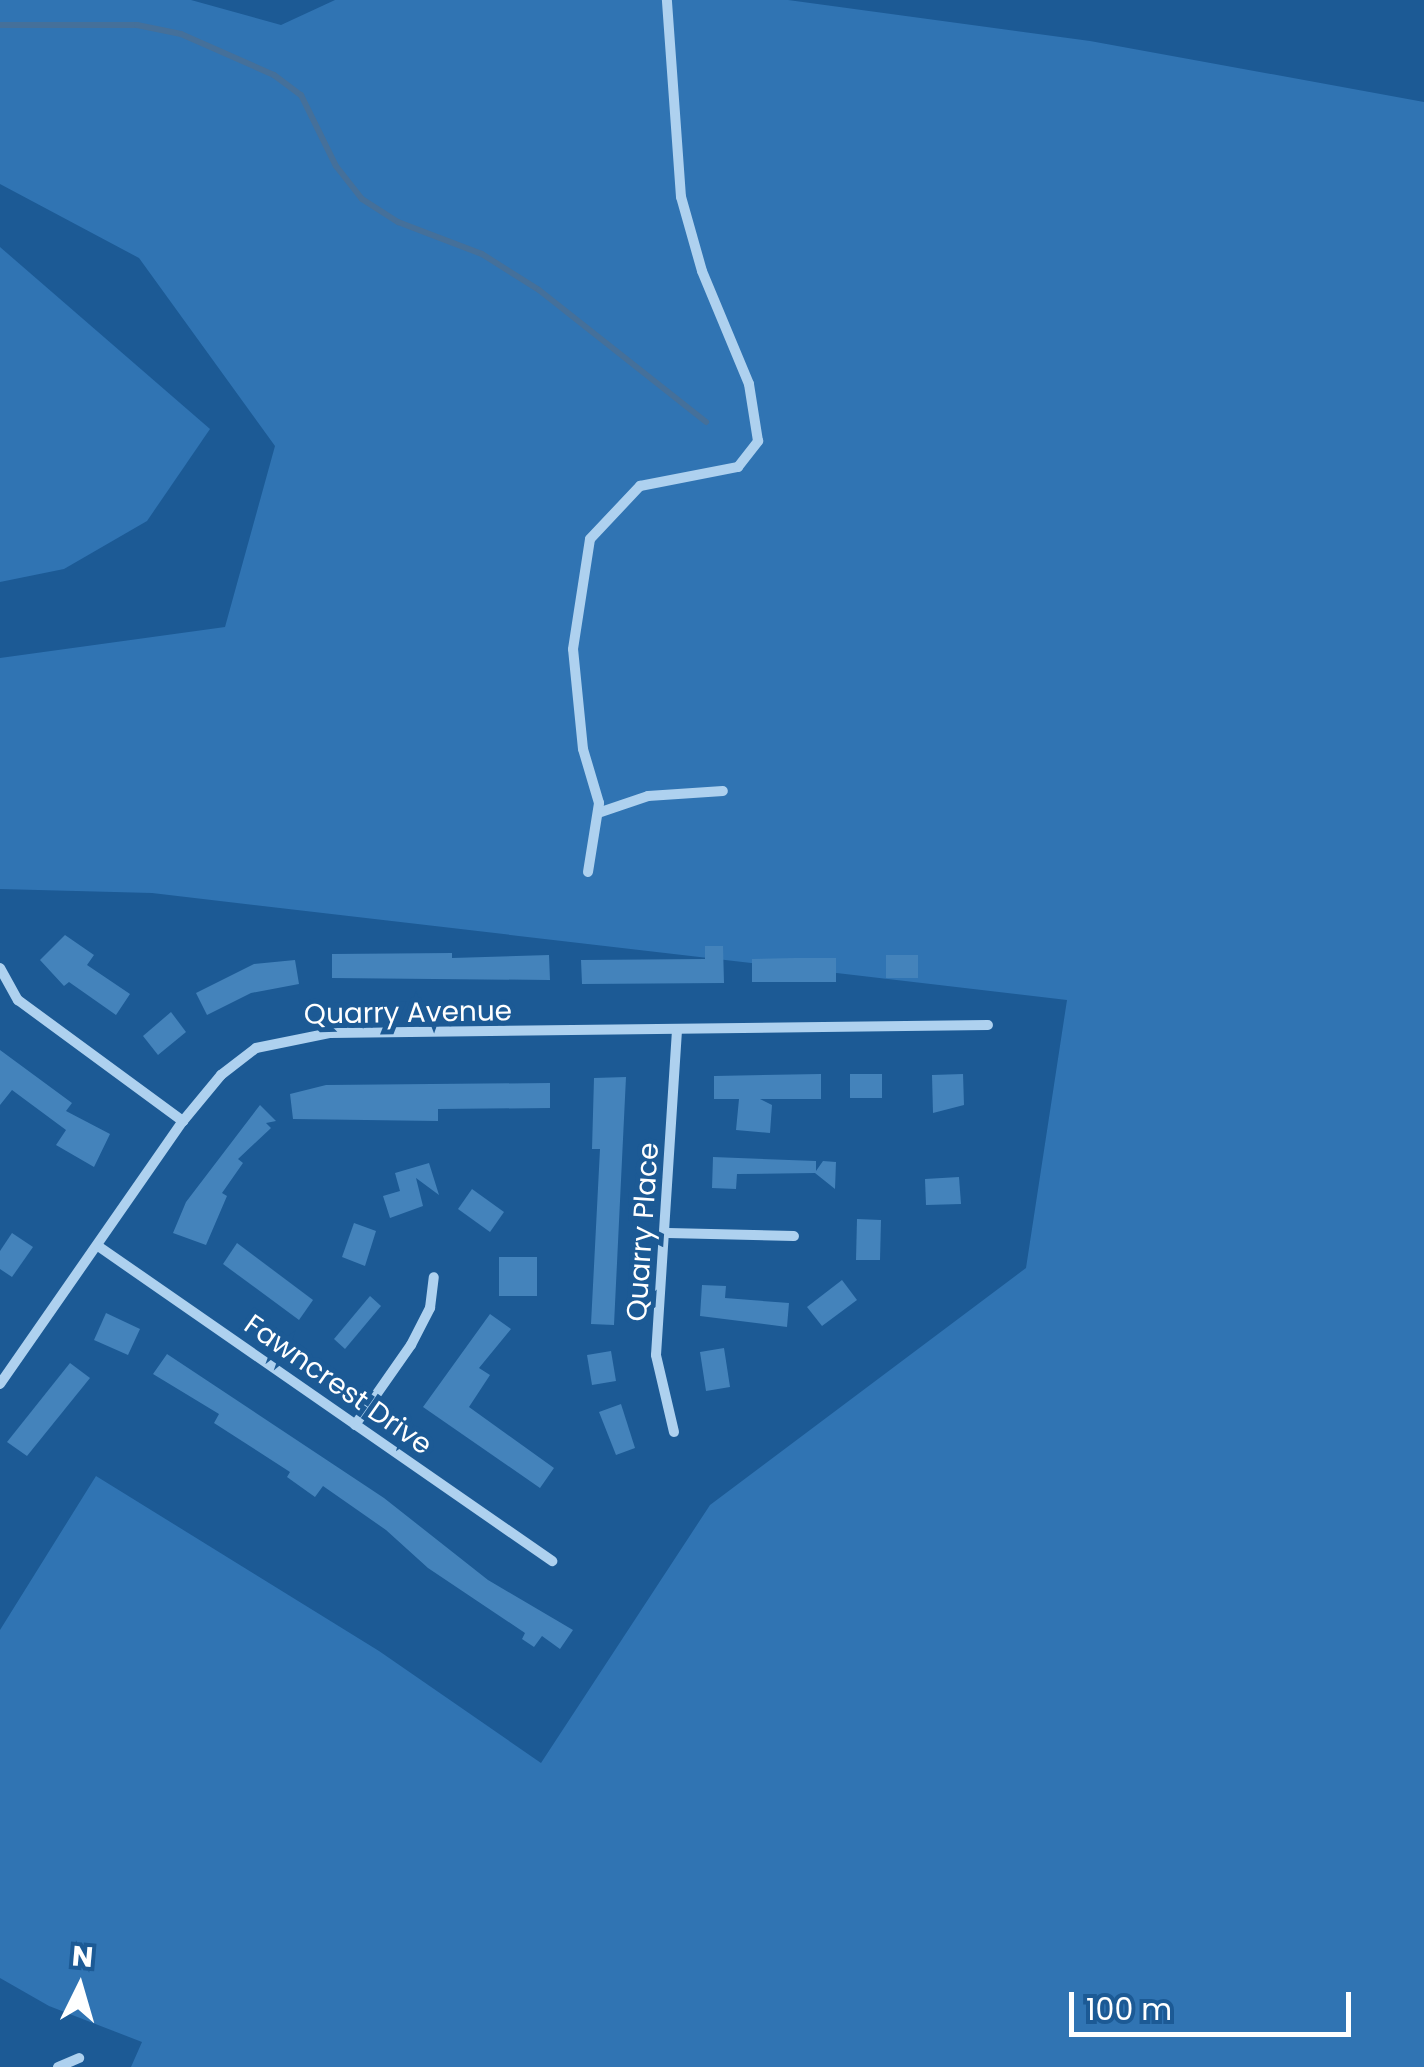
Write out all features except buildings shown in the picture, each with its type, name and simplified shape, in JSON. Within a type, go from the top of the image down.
[{"type":"street","points":[[588,872],[598,813],[576,709],[573,649],[590,539],[640,486],[738,466],[758,441],[749,384],[702,271],[681,197],[666,0]]},
{"type":"street","points":[[598,813],[648,796],[723,791]]},
{"type":"street","points":[[0,968],[18,1000],[183,1122]]},
{"type":"street","name":"Quarry Avenue","points":[[0,1384],[183,1122],[244,1055],[310,1034],[677,1033],[988,1025]]},
{"type":"street","name":"Quarry Place","points":[[674,1432],[656,1371],[668,1233],[677,1033]]},
{"type":"street","points":[[668,1233],[794,1236]]},
{"type":"street","name":"Fawncrest Drive","points":[[98,1246],[552,1561]]},
{"type":"street","points":[[355,1425],[418,1332],[430,1308],[434,1276]]},
{"type":"street","points":[[58,2067],[79,2058]]},
{"type":"shaded area","points":[[0,0],[191,0],[281,25],[335,0],[788,0],[1090,41],[1424,102],[1424,2067],[131,2067],[142,2042],[49,2006],[0,1978],[0,1630],[96,1476],[379,1651],[541,1763],[710,1505],[1026,1268],[1067,1000],[152,893],[0,889],[0,658],[225,627],[275,446],[139,258],[0,184]]},
{"type":"shaded area","points":[[0,247],[210,429],[147,521],[64,569],[0,582]]},
{"type":"waterway","points":[[0,25],[137,25],[181,34],[274,75],[301,95],[336,166],[362,199],[398,222],[482,254],[539,290],[706,422]]}]
